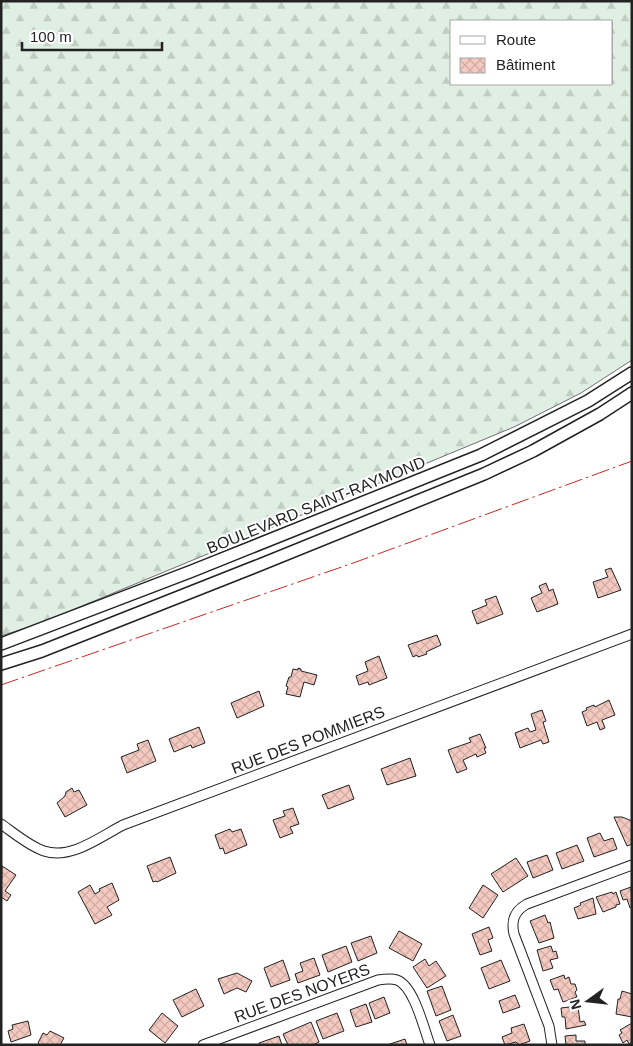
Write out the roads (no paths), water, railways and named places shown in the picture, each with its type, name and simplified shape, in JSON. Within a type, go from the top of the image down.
[{"type":"main road","name":"BOULEVARD SAINT-RAYMOND","points":[[1,644],[192,571],[481,456],[588,401],[632,372]]},
{"type":"main road","points":[[2,664],[42,651],[484,474],[600,414],[632,393]]},
{"type":"street","name":"RUE DES POMMIERS","points":[[1,824],[42,850],[59,854],[69,852],[123,826],[632,634]]},
{"type":"street","points":[[552,1045],[549,1026],[514,934],[513,920],[515,913],[527,904],[632,865]]},
{"type":"street","name":"RUE DES NOYERS","points":[[203,1045],[387,978],[397,980],[408,988],[430,1045]]}]
